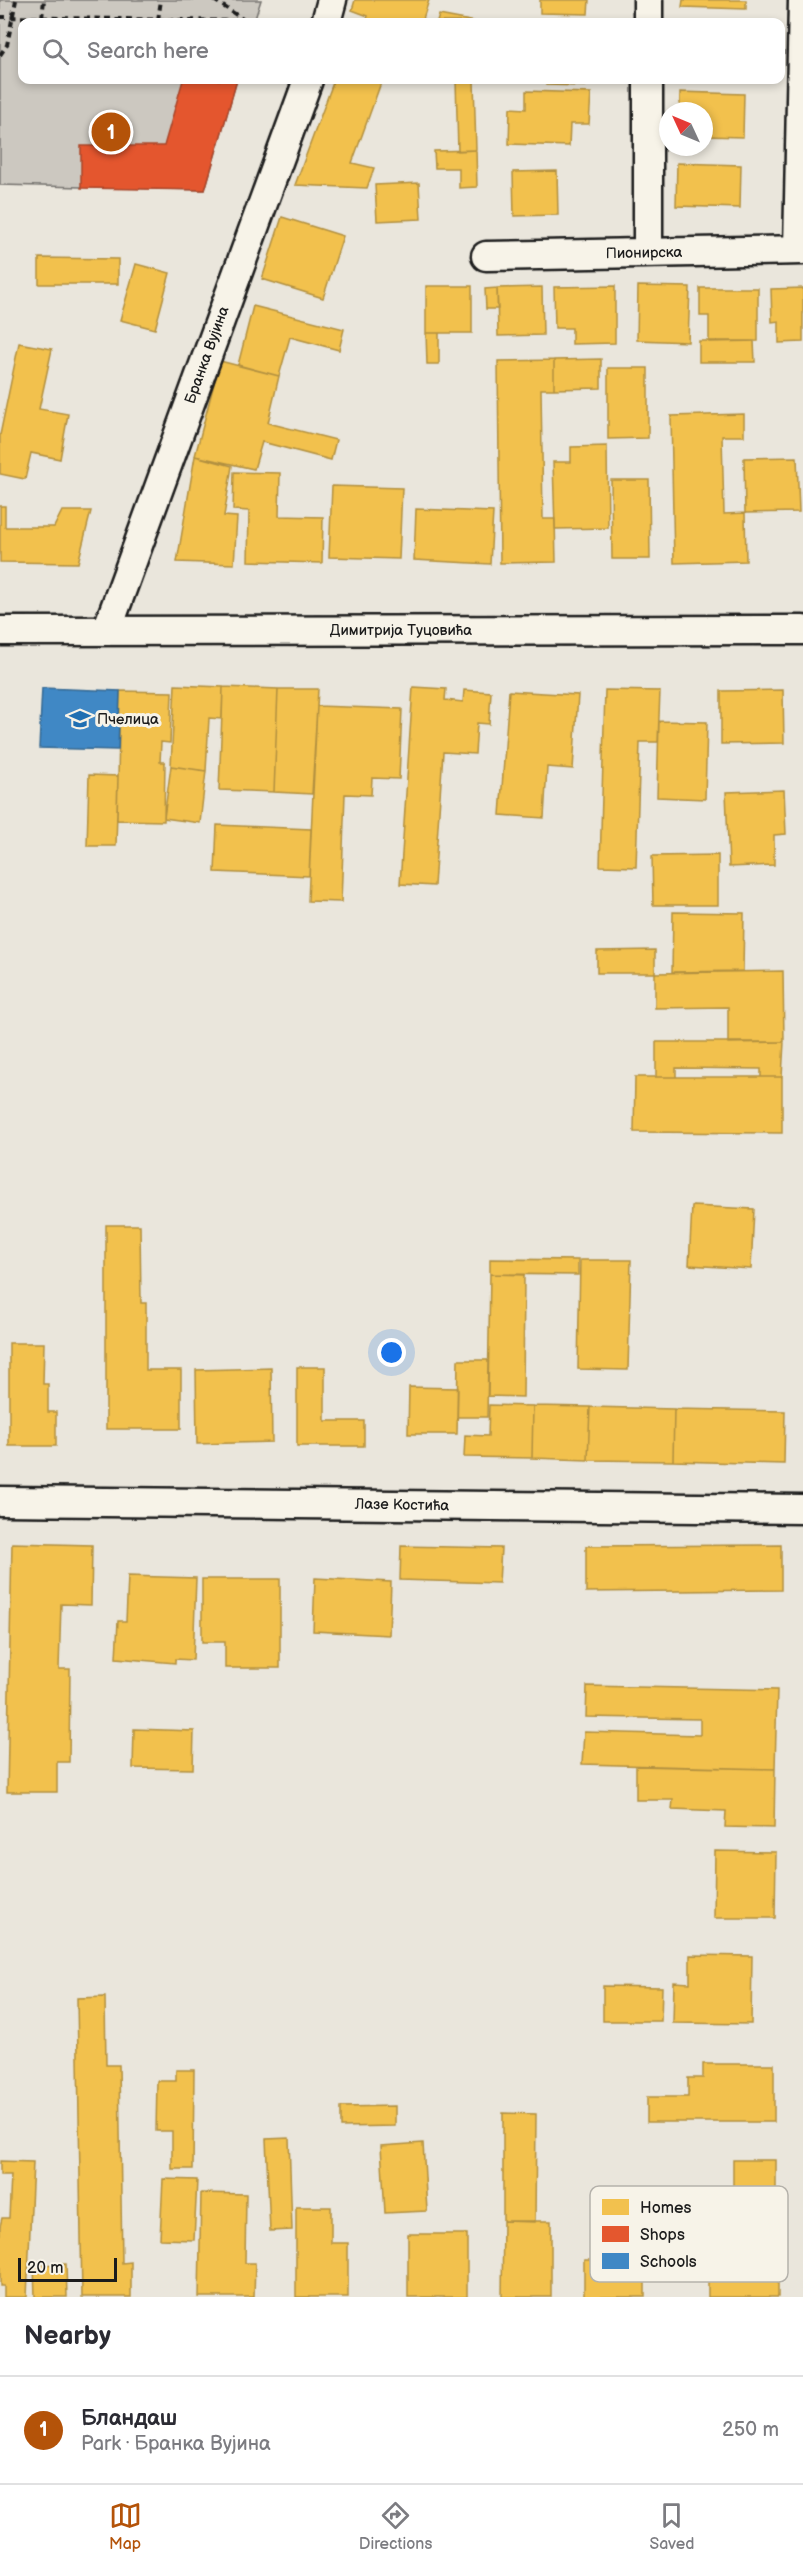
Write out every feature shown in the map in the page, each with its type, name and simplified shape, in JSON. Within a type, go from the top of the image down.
[{"type":"street","points":[[327,18],[332,0]]},
{"type":"street","points":[[648,0],[648,18]]},
{"type":"street","points":[[801,250],[803,0]]},
{"type":"street","name":"Бранка Вујина","points":[[107,630],[307,84]]},
{"type":"street","points":[[648,84],[648,252]]},
{"type":"street","name":"Пионирска","points":[[486,256],[801,250]]},
{"type":"street","name":"Димитрија Туцовића","points":[[0,631],[803,630]]},
{"type":"street","name":"Лазе Костића","points":[[0,1502],[803,1509]]},
{"type":"path","points":[[0,55],[7,45],[16,0]]},
{"type":"path","points":[[0,17],[42,18],[44,0]]},
{"type":"path","points":[[158,18],[161,0]]},
{"type":"path","points":[[214,0],[239,18]]},
{"type":"shaded area","points":[[0,0],[261,0],[255,18],[18,18],[18,84],[236,84],[205,190],[0,185]]},
{"type":"building: Homes","points":[[355,0],[429,0],[423,18],[367,18],[368,16],[352,10]]},
{"type":"building: Homes","points":[[540,0],[589,0],[588,14],[540,13]]},
{"type":"building: Homes","points":[[683,0],[746,0],[746,9],[682,7]]},
{"type":"building: Homes","points":[[439,15],[455,18],[438,18]]},
{"type":"building: Homes","points":[[333,84],[381,84],[352,163],[374,168],[367,188],[295,185]]},
{"type":"building: Homes","points":[[456,84],[474,84],[476,150],[458,151]]},
{"type":"building: Homes","points":[[585,84],[585,86],[546,85]]},
{"type":"building: Homes","points":[[526,91],[591,93],[589,124],[570,124],[569,146],[509,144],[510,108],[526,109]]},
{"type":"building: Homes","points":[[680,92],[744,94],[743,137],[713,136],[713,102],[680,102]]},
{"type":"building: Homes","points":[[476,150],[477,187],[459,188],[459,168],[435,168],[434,151]]},
{"type":"building: Homes","points":[[677,163],[741,165],[740,208],[676,206]]},
{"type":"building: Homes","points":[[557,171],[558,215],[514,216],[513,172]]},
{"type":"building: Homes","points":[[419,183],[421,219],[377,221],[375,185]]},
{"type":"building: Homes","points":[[282,217],[343,236],[323,298],[262,279]]},
{"type":"building: Homes","points":[[39,258],[118,259],[118,284],[39,284]]},
{"type":"building: Homes","points":[[136,264],[170,273],[155,329],[120,320]]},
{"type":"building: Homes","points":[[426,286],[472,286],[472,333],[426,333]]},
{"type":"building: Homes","points":[[615,286],[615,343],[572,344],[572,328],[555,328],[554,287]]},
{"type":"building: Homes","points":[[638,286],[690,287],[688,342],[637,340]]},
{"type":"building: Homes","points":[[542,287],[543,335],[498,336],[497,288]]},
{"type":"building: Homes","points":[[497,288],[498,309],[486,309],[485,289]]},
{"type":"building: Homes","points":[[700,288],[758,288],[758,341],[709,342],[709,316],[700,316]]},
{"type":"building: Homes","points":[[803,288],[803,342],[779,343],[779,321],[772,322],[771,289]]},
{"type":"building: Homes","points":[[253,306],[344,329],[339,350],[290,337],[279,376],[238,365]]},
{"type":"building: Homes","points":[[426,333],[439,333],[439,364],[427,364]]},
{"type":"building: Homes","points":[[699,341],[754,341],[755,362],[699,362]]},
{"type":"building: Homes","points":[[19,343],[52,349],[39,409],[68,414],[60,459],[31,453],[25,479],[0,474],[0,435]]},
{"type":"building: Homes","points":[[601,359],[601,388],[554,389],[554,360]]},
{"type":"building: Homes","points":[[554,360],[554,389],[541,389],[543,519],[555,519],[556,562],[500,563],[498,361]]},
{"type":"building: Homes","points":[[220,361],[279,376],[268,423],[336,440],[331,460],[262,442],[254,469],[195,456]]},
{"type":"building: Homes","points":[[608,368],[648,368],[648,438],[608,439]]},
{"type":"building: Homes","points":[[744,414],[744,436],[722,436],[724,514],[745,513],[746,561],[674,563],[671,416]]},
{"type":"building: Homes","points":[[607,446],[608,528],[555,529],[553,462],[571,462],[571,447]]},
{"type":"building: Homes","points":[[195,456],[232,466],[224,516],[237,517],[234,564],[177,562]]},
{"type":"building: Homes","points":[[797,457],[799,512],[745,513],[744,458]]},
{"type":"building: Homes","points":[[234,472],[280,473],[279,516],[323,517],[322,563],[248,561],[249,511],[233,510]]},
{"type":"building: Homes","points":[[611,480],[649,480],[650,559],[612,559]]},
{"type":"building: Homes","points":[[332,486],[402,488],[399,559],[329,557]]},
{"type":"building: Homes","points":[[0,506],[5,506],[5,527],[54,527],[62,511],[91,511],[78,563],[0,562]]},
{"type":"building: Homes","points":[[416,509],[493,512],[490,564],[414,560]]},
{"type":"building: Homes","points":[[175,685],[223,687],[222,719],[209,718],[206,771],[171,766]]},
{"type":"building: Homes","points":[[223,687],[278,689],[274,792],[219,790]]},
{"type":"building: Homes","points":[[413,687],[446,689],[445,700],[463,702],[464,690],[491,692],[489,724],[477,723],[475,754],[443,752],[434,886],[400,884]]},
{"type":"building: Homes","points":[[278,689],[318,689],[312,794],[274,792]]},
{"type":"building: Homes","points":[[605,690],[660,691],[658,742],[640,742],[636,867],[600,866]]},
{"type":"building: Homes","points":[[783,690],[784,743],[721,744],[721,691]]},
{"type":"building: Homes","points":[[120,691],[172,692],[170,743],[161,742],[160,762],[165,762],[164,821],[117,820]]},
{"type":"building: Homes","points":[[509,691],[578,695],[573,769],[547,767],[544,818],[500,815]]},
{"type":"building: Homes","points":[[317,706],[402,709],[399,779],[372,778],[371,795],[345,794],[341,902],[308,901]]},
{"type":"building: Homes","points":[[659,721],[707,722],[705,799],[657,797]]},
{"type":"building: Homes","points":[[171,766],[206,771],[200,823],[164,818]]},
{"type":"building: Homes","points":[[89,775],[118,776],[116,846],[87,846]]},
{"type":"building: Homes","points":[[784,790],[786,834],[774,835],[774,865],[729,867],[726,792]]},
{"type":"building: Homes","points":[[217,825],[311,829],[309,876],[215,872]]},
{"type":"building: Homes","points":[[718,855],[718,905],[653,905],[652,856]]},
{"type":"building: Homes","points":[[673,912],[744,913],[743,971],[672,972]]},
{"type":"building: Homes","points":[[655,950],[655,973],[597,973],[597,951]]},
{"type":"building: Homes","points":[[783,971],[784,1042],[728,1043],[728,1007],[655,1008],[655,973]]},
{"type":"building: Homes","points":[[656,1042],[784,1042],[782,1077],[761,1077],[761,1069],[676,1068],[676,1077],[656,1077]]},
{"type":"building: Homes","points":[[635,1077],[782,1077],[782,1133],[634,1132]]},
{"type":"building: Homes","points":[[692,1206],[754,1209],[751,1269],[689,1265]]},
{"type":"building: Homes","points":[[106,1225],[140,1225],[141,1303],[146,1303],[146,1370],[181,1370],[181,1429],[106,1429]]},
{"type":"building: Homes","points":[[490,1259],[578,1260],[578,1275],[490,1274]]},
{"type":"building: Homes","points":[[580,1260],[631,1260],[628,1370],[578,1369]]},
{"type":"building: Homes","points":[[490,1274],[524,1275],[523,1397],[488,1396]]},
{"type":"building: Homes","points":[[9,1343],[44,1343],[43,1384],[48,1384],[48,1412],[56,1412],[56,1446],[9,1446]]},
{"type":"building: Homes","points":[[458,1360],[488,1360],[487,1417],[457,1417]]},
{"type":"building: Homes","points":[[297,1367],[325,1367],[325,1421],[364,1421],[364,1446],[297,1446]]},
{"type":"building: Homes","points":[[271,1368],[272,1442],[197,1444],[196,1370]]},
{"type":"building: Homes","points":[[409,1387],[458,1388],[457,1434],[408,1434]]},
{"type":"building: Homes","points":[[489,1405],[533,1406],[532,1458],[464,1457],[465,1435],[488,1436]]},
{"type":"building: Homes","points":[[533,1406],[590,1407],[588,1460],[532,1458]]},
{"type":"building: Homes","points":[[590,1407],[674,1409],[673,1461],[588,1460]]},
{"type":"building: Homes","points":[[674,1409],[785,1411],[784,1464],[673,1461]]},
{"type":"building: Homes","points":[[12,1543],[92,1545],[91,1605],[61,1604],[59,1669],[70,1669],[69,1762],[57,1762],[57,1792],[7,1792]]},
{"type":"building: Homes","points":[[781,1545],[781,1590],[586,1592],[586,1546]]},
{"type":"building: Homes","points":[[401,1546],[501,1548],[499,1583],[400,1580]]},
{"type":"building: Homes","points":[[128,1576],[196,1578],[193,1660],[175,1659],[175,1663],[116,1658],[118,1621],[126,1621]]},
{"type":"building: Homes","points":[[315,1578],[391,1582],[389,1635],[313,1631]]},
{"type":"building: Homes","points":[[202,1579],[280,1579],[280,1668],[225,1668],[225,1642],[202,1642]]},
{"type":"building: Homes","points":[[587,1686],[777,1690],[775,1769],[582,1764],[584,1732],[700,1735],[700,1719],[586,1717]]},
{"type":"building: Homes","points":[[134,1729],[194,1731],[193,1769],[133,1768]]},
{"type":"building: Homes","points":[[636,1766],[775,1769],[774,1828],[725,1827],[726,1811],[672,1809],[673,1800],[636,1800]]},
{"type":"building: Homes","points":[[715,1851],[776,1852],[775,1918],[714,1918]]},
{"type":"building: Homes","points":[[690,1955],[752,1956],[751,2024],[673,2023],[674,1982],[690,1983]]},
{"type":"building: Homes","points":[[603,1986],[662,1987],[661,2021],[603,2021]]},
{"type":"building: Homes","points":[[105,1997],[106,2065],[119,2065],[122,2263],[131,2262],[131,2297],[82,2297],[77,1998]]},
{"type":"building: Homes","points":[[703,2064],[774,2064],[774,2122],[647,2122],[647,2097],[688,2097],[688,2078],[703,2078]]},
{"type":"building: Homes","points":[[176,2070],[194,2070],[193,2169],[172,2169],[172,2131],[156,2131],[157,2081],[176,2081]]},
{"type":"building: Homes","points":[[395,2106],[395,2126],[341,2127],[341,2107]]},
{"type":"building: Homes","points":[[503,2113],[536,2114],[535,2222],[503,2221]]},
{"type":"building: Homes","points":[[289,2138],[292,2230],[270,2231],[266,2139]]},
{"type":"building: Homes","points":[[423,2143],[427,2211],[385,2213],[381,2146]]},
{"type":"building: Homes","points":[[733,2160],[776,2160],[776,2186],[733,2186]]},
{"type":"building: Homes","points":[[0,2161],[33,2162],[27,2297],[4,2297],[4,2286],[0,2286],[0,2226],[2,2218],[9,2218],[11,2175],[0,2175]]},
{"type":"building: Homes","points":[[163,2179],[197,2180],[194,2240],[160,2239]]},
{"type":"building: Homes","points":[[201,2193],[246,2194],[245,2263],[255,2263],[254,2297],[199,2297]]},
{"type":"building: Homes","points":[[296,2207],[331,2207],[331,2243],[348,2243],[348,2297],[296,2297]]},
{"type":"building: Homes","points":[[503,2221],[551,2221],[551,2297],[502,2297]]},
{"type":"building: Homes","points":[[408,2234],[467,2234],[467,2297],[408,2297]]},
{"type":"building: Homes","points":[[584,2260],[590,2260],[590,2282],[645,2282],[645,2297],[584,2297]]},
{"type":"building: Homes","points":[[66,2264],[67,2297],[35,2297],[34,2265]]},
{"type":"building: Homes","points":[[708,2282],[778,2282],[778,2297],[708,2297]]},
{"type":"building: Shops","points":[[182,84],[236,84],[205,190],[81,188],[81,146],[164,146]]},
{"type":"building: Schools","name":"Пчелица","points":[[42,688],[120,691],[118,750],[39,748]]},
{"type":"place","name":"Бландаш","points":[[111,132]]},
{"type":"place","name":"Пчелица","points":[[80,719]]}]
